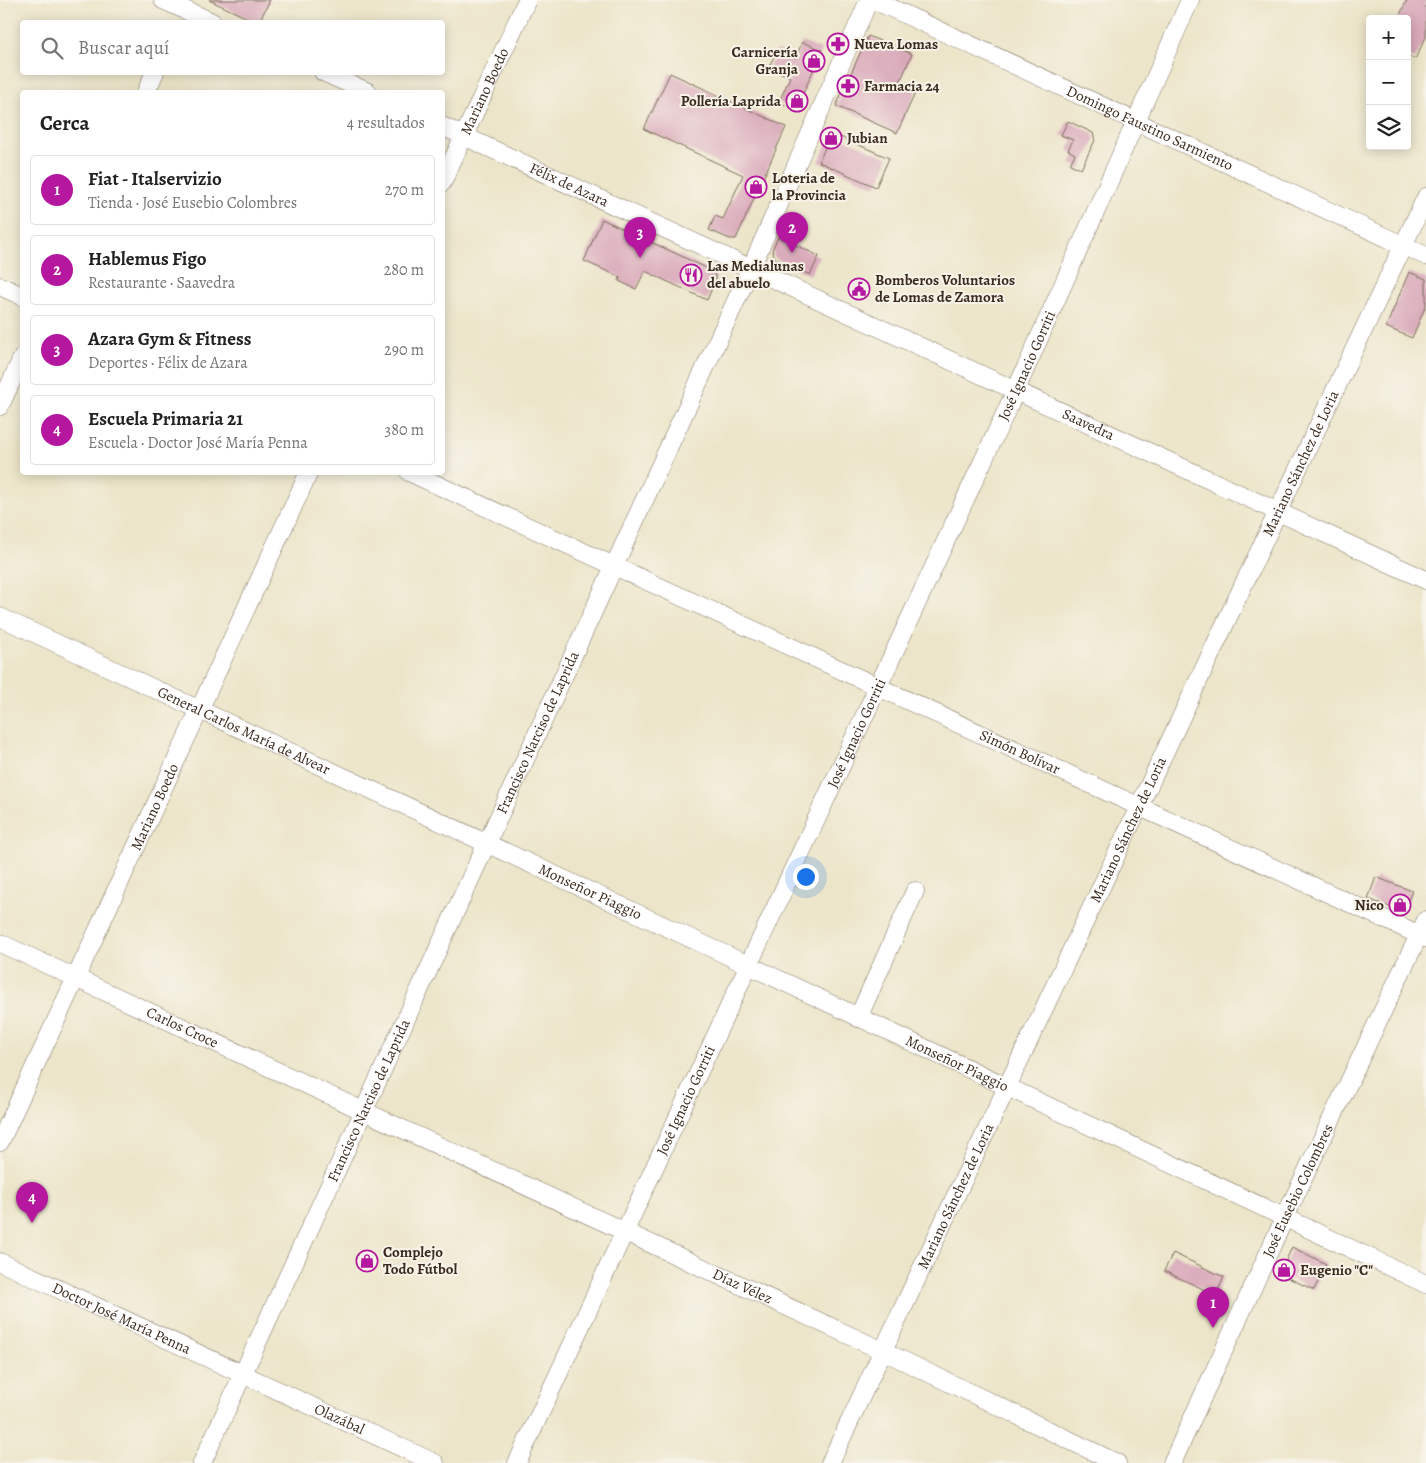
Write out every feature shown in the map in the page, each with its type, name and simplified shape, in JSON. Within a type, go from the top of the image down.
[{"type":"street","points":[[163,0],[207,20]]},
{"type":"street","name":"Mariano Boedo","points":[[445,177],[527,0]]},
{"type":"street","name":"Francisco Narciso de Laprida","points":[[202,1463],[365,1112],[751,268],[869,0]]},
{"type":"street","name":"Domingo Faustino Sarmiento","points":[[874,0],[1426,256]]},
{"type":"street","name":"José Ignacio Gorriti","points":[[517,1463],[1016,390],[1190,0]]},
{"type":"street","points":[[147,90],[154,75]]},
{"type":"street","points":[[330,75],[364,90]]},
{"type":"street","name":"Félix de Azara","points":[[445,127],[751,268]]},
{"type":"street","name":"Mariano Sánchez de Loria","points":[[830,1463],[1280,512],[1426,197]]},
{"type":"street","name":"Saavedra","points":[[751,268],[1426,580]]},
{"type":"street","points":[[0,286],[20,295]]},
{"type":"street","points":[[0,406],[20,362]]},
{"type":"street","name":"Mariano Boedo","points":[[2,1135],[308,475]]},
{"type":"street","name":"Simón Bolívar","points":[[416,475],[1140,807],[1424,931]]},
{"type":"street","name":"General Carlos María de Alvear","points":[[0,617],[487,844]]},
{"type":"street","name":"Monseñor Piaggio","points":[[487,844],[1426,1284]]},
{"type":"street","points":[[858,1018],[915,891]]},
{"type":"street","name":"José Eusebio Colombres","points":[[1172,1463],[1285,1217],[1424,931]]},
{"type":"street","name":"Carlos Croce","points":[[0,943],[365,1112]]},
{"type":"street","name":"Díaz Vélez","points":[[365,1112],[883,1351],[1117,1463]]},
{"type":"street","name":"Doctor José María Penna","points":[[0,1262],[244,1374]]},
{"type":"street","name":"Olazábal","points":[[244,1374],[435,1463]]},
{"type":"building","points":[[209,0],[270,0],[260,20],[252,20]]},
{"type":"building","points":[[1407,0],[1426,0],[1426,37],[1415,59],[1411,58],[1411,15],[1400,15]]},
{"type":"building","points":[[868,36],[912,54],[900,82],[917,89],[897,133],[836,106]]},
{"type":"building","points":[[802,42],[822,50],[796,110],[779,102],[790,77],[769,67],[777,50],[796,58]]},
{"type":"building","points":[[670,73],[786,127],[736,239],[730,239],[709,230],[715,216],[723,219],[743,175],[644,129]]},
{"type":"building","points":[[1068,121],[1093,133],[1095,140],[1081,169],[1070,164],[1075,154],[1068,150],[1073,140],[1061,135]]},
{"type":"building","points":[[831,133],[889,158],[876,187],[819,162]]},
{"type":"building","points":[[602,219],[713,271],[716,279],[707,300],[645,271],[636,289],[619,281],[620,277],[584,261]]},
{"type":"building","points":[[778,237],[819,256],[810,275],[775,258],[772,250]]},
{"type":"building","points":[[1409,272],[1426,279],[1426,305],[1412,338],[1386,327]]},
{"type":"building","points":[[1376,877],[1412,891],[1407,903],[1398,910],[1368,899]]},
{"type":"building","points":[[1292,1247],[1326,1264],[1314,1290],[1280,1274]]},
{"type":"building","points":[[1173,1253],[1224,1277],[1216,1295],[1164,1271]]},
{"type":"place","name":"Nueva Lomas","points":[[838,44]]},
{"type":"place","name":"Carnicería Granja","points":[[814,61]]},
{"type":"place","name":"Farmacia 24","points":[[848,86]]},
{"type":"place","name":"Pollería Laprida","points":[[797,101]]},
{"type":"place","name":"Jubian","points":[[831,138]]},
{"type":"place","name":"Loteria de la Provincia","points":[[756,187]]},
{"type":"place","name":"Hablemus Figo","points":[[792,253]]},
{"type":"place","name":"Azara Gym & Fitness","points":[[640,258]]},
{"type":"place","name":"Las Medialunas del abuelo","points":[[691,275]]},
{"type":"place","name":"Bomberos Voluntarios de Lomas de Zamora","points":[[859,289]]},
{"type":"place","name":"Nico","points":[[1400,905]]},
{"type":"place","name":"Escuela Primaria 21","points":[[32,1223]]},
{"type":"place","name":"Complejo Todo Fútbol","points":[[367,1261]]},
{"type":"place","name":"Eugenio \"C\"","points":[[1284,1270]]},
{"type":"place","name":"Fiat - Italservizio","points":[[1213,1328]]}]
